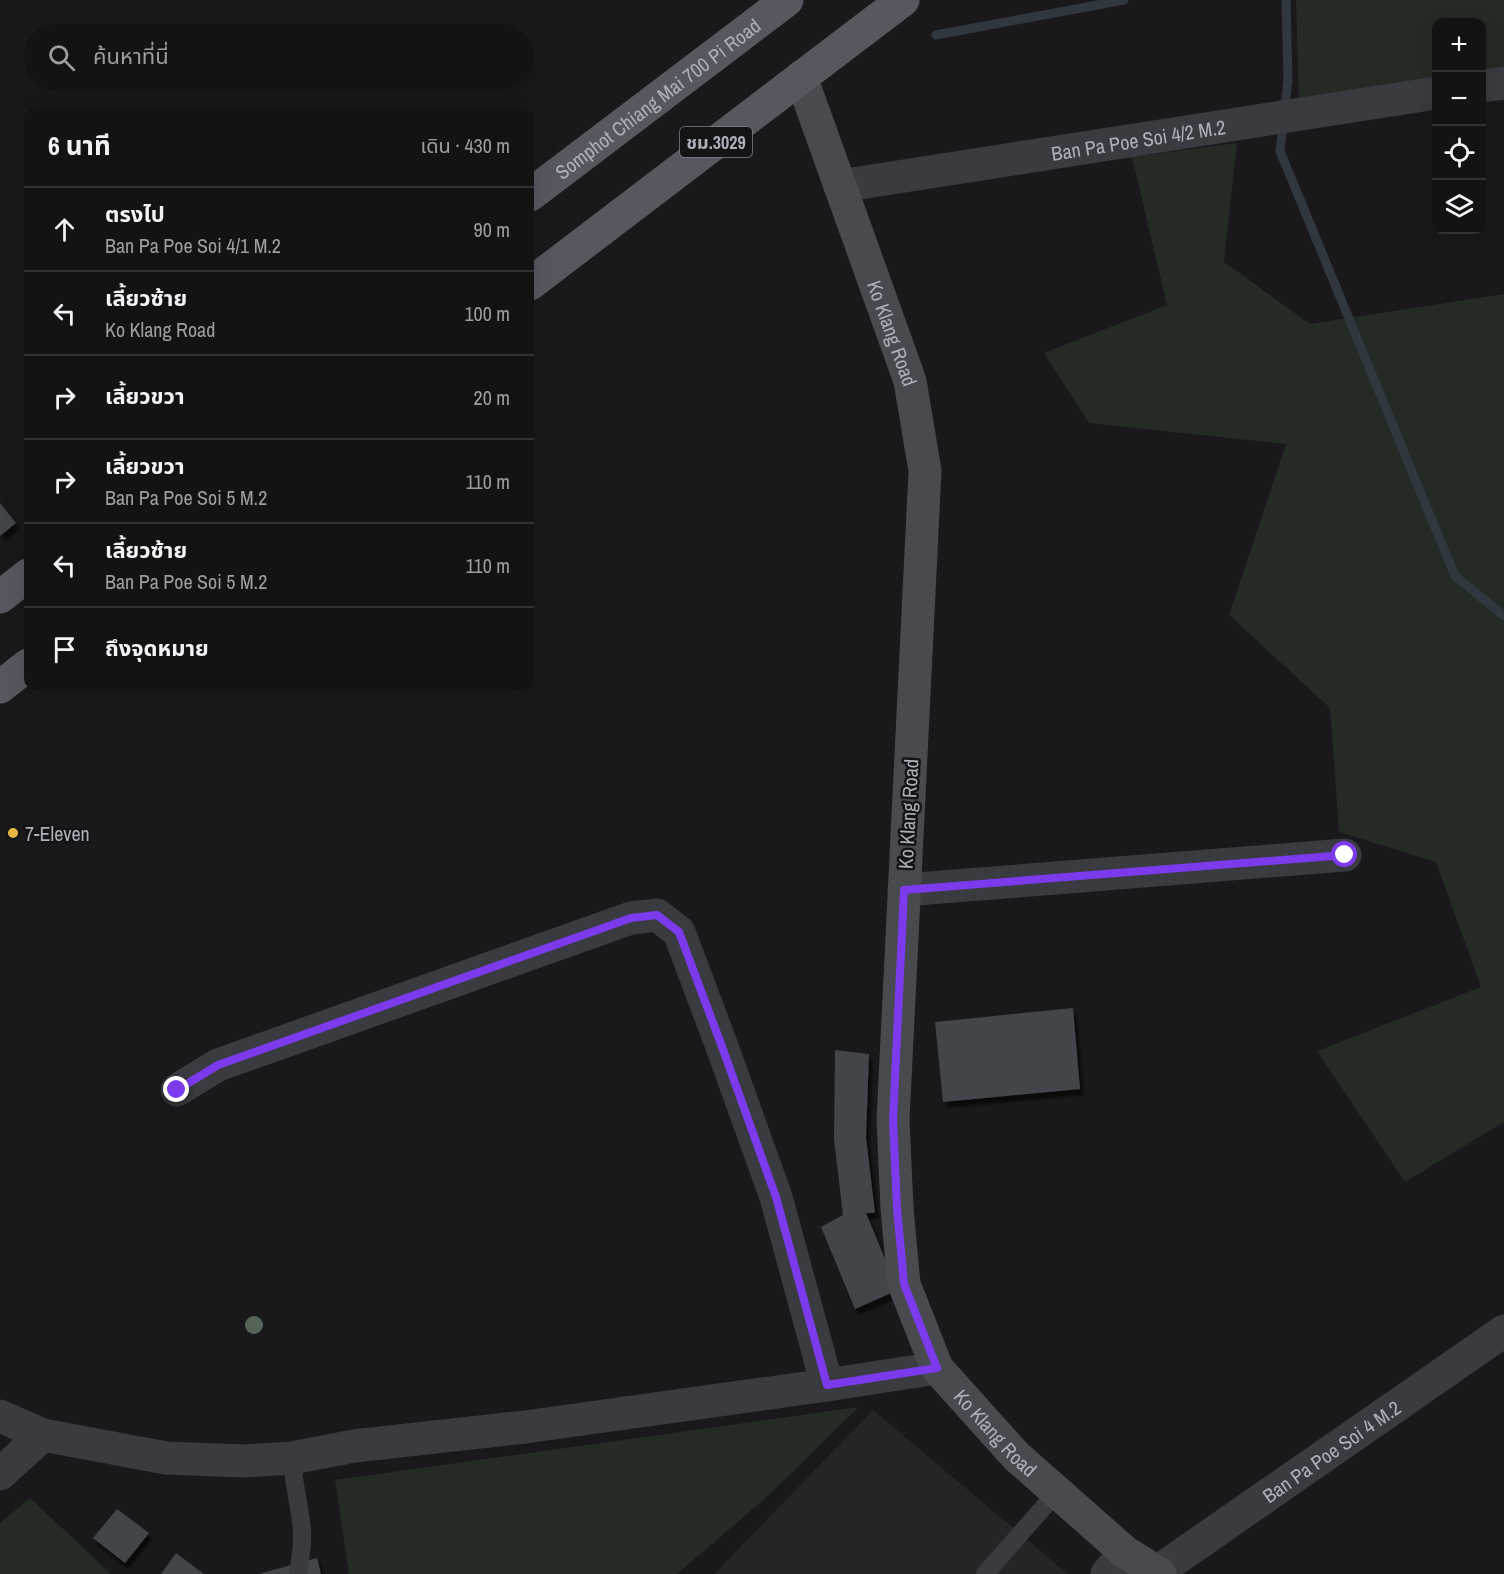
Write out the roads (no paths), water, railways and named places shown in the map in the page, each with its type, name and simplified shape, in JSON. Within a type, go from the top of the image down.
[{"type":"main road","name":"ชม.3029","points":[[534,281],[903,0]]},
{"type":"main road","name":"Somphot Chiang Mai 700 Pi Road","points":[[534,192],[782,1]]},
{"type":"main road","points":[[0,597],[24,578]]},
{"type":"main road","points":[[0,687],[24,668]]},
{"type":"street","name":"Ko Klang Road","points":[[801,77],[910,381],[925,471],[893,1120],[897,1208],[904,1284],[937,1368],[1016,1456],[1057,1492],[1116,1563],[1158,1573]]},
{"type":"street","points":[[1486,85],[1504,83]]},
{"type":"street","name":"Ban Pa Poe Soi 4/2 M.2","points":[[840,186],[1432,94]]},
{"type":"street","points":[[904,890],[1345,855]]},
{"type":"street","points":[[177,1090],[218,1065],[631,918],[657,915],[679,932],[745,1110],[776,1197],[827,1385]]},
{"type":"street","name":"Ban Pa Poe Soi 4 M.2","points":[[1158,1573],[1504,1331]]},
{"type":"street","points":[[0,1416],[43,1435],[166,1458],[244,1461],[292,1458],[354,1446],[525,1427],[937,1368]]},
{"type":"street","points":[[0,1474],[43,1435]]},
{"type":"lane","points":[[292,1458],[302,1530],[298,1574]]},
{"type":"lane","points":[[985,1574],[1057,1492]]},
{"type":"waterway","points":[[936,35],[1124,0]]},
{"type":"waterway","points":[[1286,0],[1288,79],[1280,151],[1455,576],[1504,616]]},
{"type":"place","name":"7-Eleven","points":[[13,833]]}]
